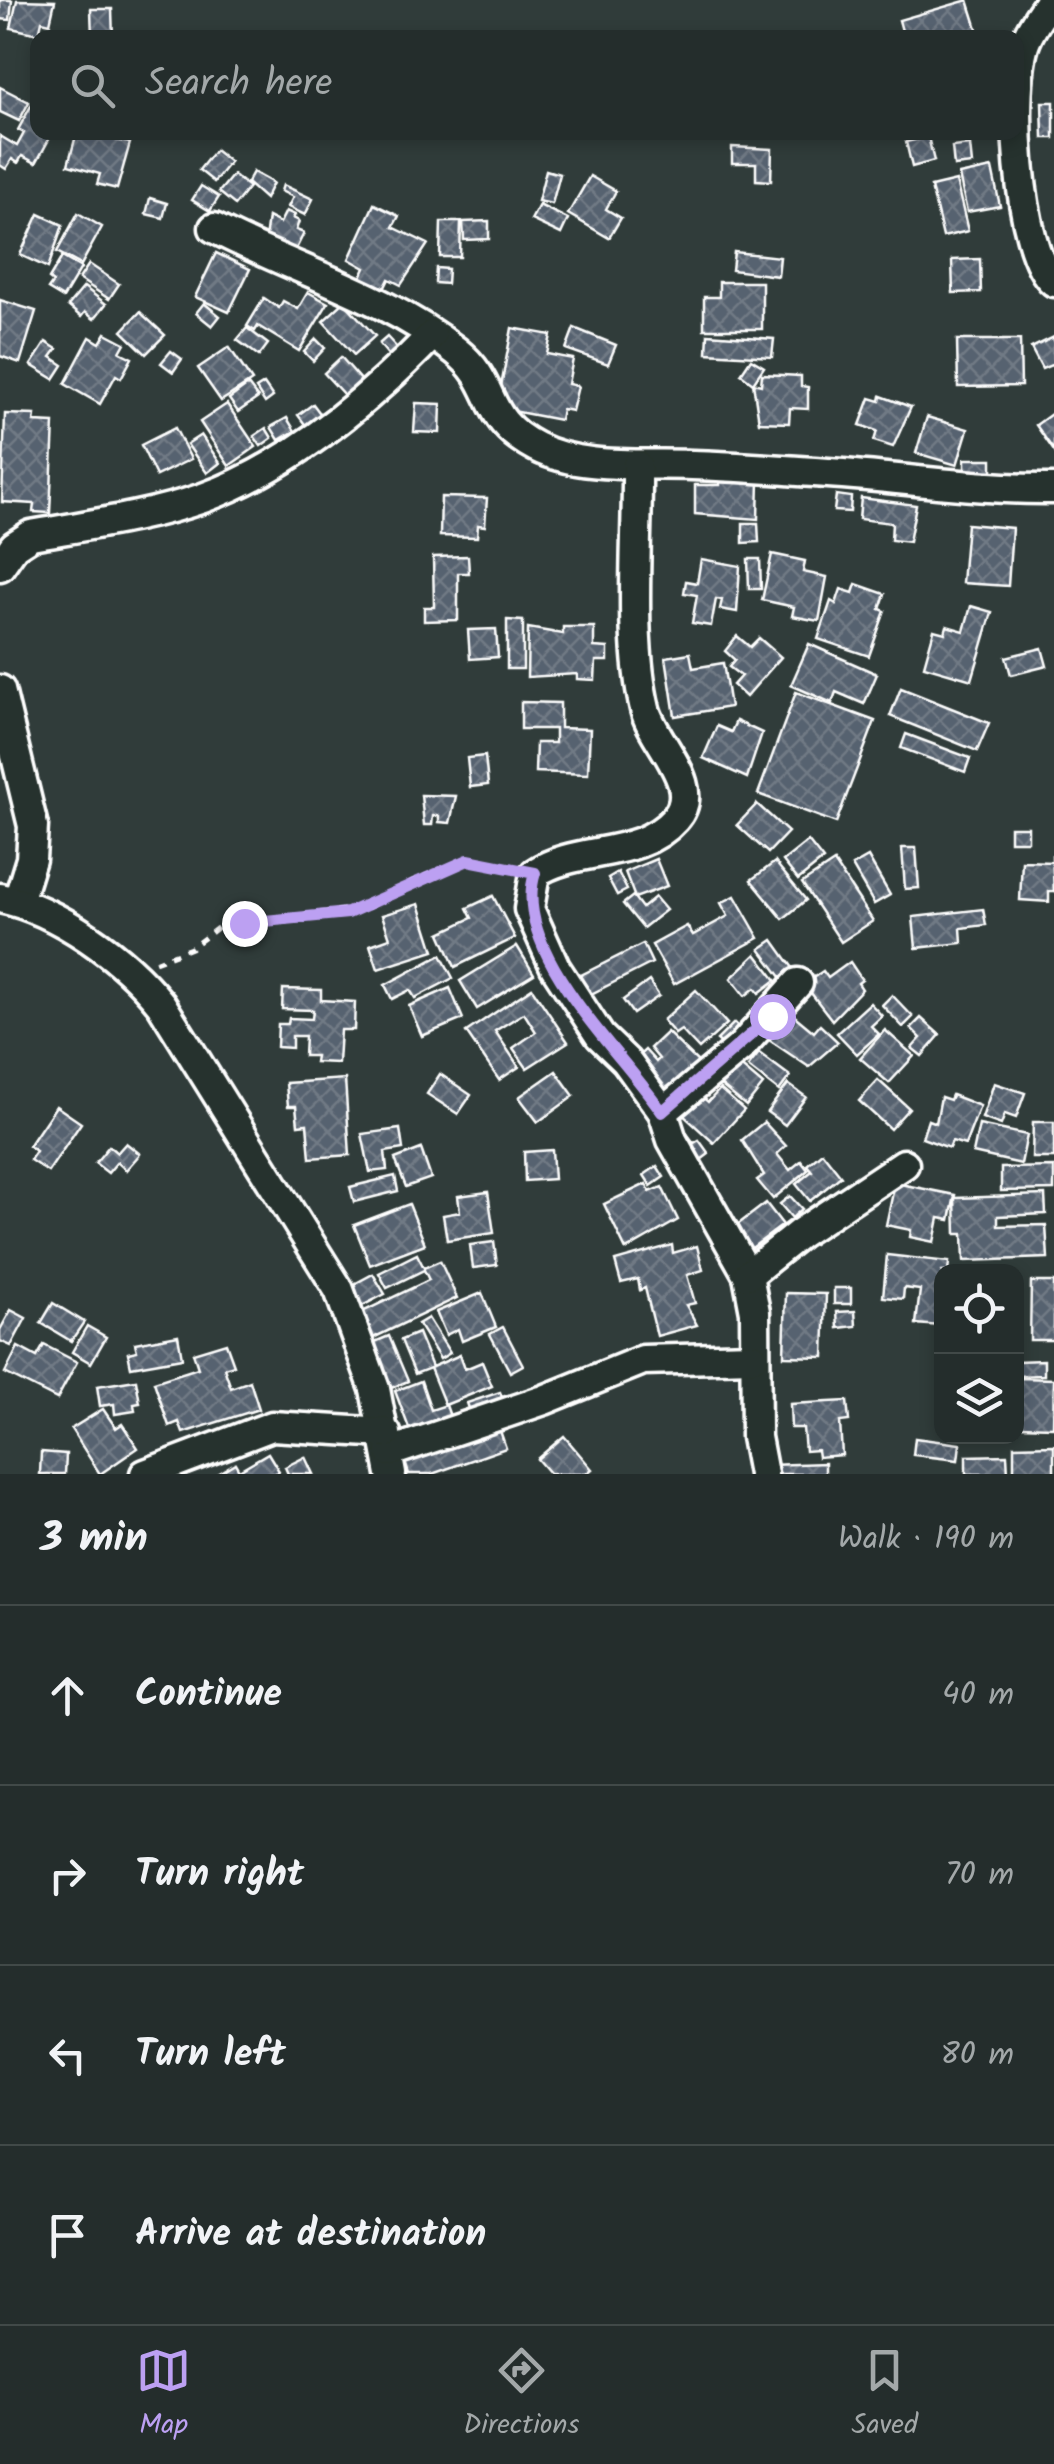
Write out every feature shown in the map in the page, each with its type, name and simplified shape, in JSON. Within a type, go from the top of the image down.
[{"type":"street","points":[[1024,58],[1026,42],[1051,0]]},
{"type":"street","points":[[1020,140],[1035,254],[1054,282]]},
{"type":"street","points":[[214,228],[282,264],[380,304],[432,335],[476,369],[495,416],[512,433],[540,449],[594,462],[828,473],[986,489],[1054,489]]},
{"type":"street","points":[[5,548],[31,535],[203,498],[257,475],[382,387],[432,335]]},
{"type":"street","points":[[637,464],[638,679],[646,715],[684,785],[686,802],[676,819],[654,836],[630,846],[555,860],[535,873],[529,909],[555,966],[588,1021],[626,1061],[662,1112],[672,1140],[748,1275],[755,1312],[756,1437],[763,1474]]},
{"type":"street","points":[[0,690],[32,826],[31,859],[9,899],[134,970],[196,1057],[339,1290],[389,1453]]},
{"type":"street","points":[[662,1112],[740,1047],[798,983]]},
{"type":"street","points":[[748,1275],[798,1234],[904,1164]]},
{"type":"street","points":[[145,1474],[272,1426],[389,1453],[530,1405],[643,1360],[697,1355],[754,1357]]},
{"type":"path","points":[[134,970],[191,948],[220,926],[348,913],[468,860],[535,873]]},
{"type":"building","points":[[0,0],[12,0],[10,20],[0,19]]},
{"type":"building","points":[[17,0],[55,1],[50,23],[42,21],[40,30],[11,28]]},
{"type":"building","points":[[968,0],[977,30],[902,30],[899,20]]},
{"type":"building","points":[[91,9],[112,9],[113,30],[92,30]]},
{"type":"building","points":[[0,87],[29,102],[19,121],[0,112]]},
{"type":"building","points":[[1042,102],[1054,102],[1054,138],[1043,138]]},
{"type":"building","points":[[30,108],[30,140],[49,140],[36,163],[22,156],[18,163],[12,159],[6,169],[0,165],[0,136],[17,146],[24,133],[18,130]]},
{"type":"building","points":[[75,140],[130,143],[117,189],[97,184],[100,174],[68,165]]},
{"type":"building","points":[[929,140],[934,161],[912,167],[906,142]]},
{"type":"building","points":[[970,145],[972,164],[954,166],[952,147]]},
{"type":"building","points":[[732,147],[772,149],[771,181],[756,180],[756,163],[732,163]]},
{"type":"building","points":[[215,150],[230,162],[214,182],[199,170]]},
{"type":"building","points":[[992,168],[1000,206],[967,212],[959,175]]},
{"type":"building","points":[[546,170],[560,174],[552,204],[538,201]]},
{"type":"building","points":[[253,172],[273,183],[265,199],[247,183]]},
{"type":"building","points":[[233,175],[249,187],[235,205],[219,192]]},
{"type":"building","points":[[590,176],[616,191],[606,209],[621,218],[609,238],[568,214]]},
{"type":"building","points":[[956,181],[968,231],[943,237],[931,187]]},
{"type":"building","points":[[283,185],[313,199],[305,215],[288,207],[293,197],[281,191]]},
{"type":"building","points":[[201,186],[219,197],[210,211],[192,200]]},
{"type":"building","points":[[150,198],[167,203],[163,218],[146,214]]},
{"type":"building","points":[[374,204],[399,216],[393,227],[428,244],[401,285],[389,279],[383,291],[360,279],[365,268],[349,259]]},
{"type":"building","points":[[539,205],[568,219],[561,234],[531,220]]},
{"type":"building","points":[[286,211],[295,215],[293,218],[299,221],[296,230],[304,233],[296,249],[265,240],[268,217],[280,223]]},
{"type":"building","points":[[78,213],[102,227],[81,265],[57,252]]},
{"type":"building","points":[[39,214],[63,225],[48,268],[20,255]]},
{"type":"building","points":[[489,221],[489,239],[464,240],[463,222]]},
{"type":"building","points":[[441,222],[461,222],[460,257],[440,257]]},
{"type":"building","points":[[734,252],[780,257],[778,276],[732,270]]},
{"type":"building","points":[[216,253],[250,269],[229,312],[195,297]]},
{"type":"building","points":[[62,257],[81,268],[63,298],[48,289],[53,282],[49,279]]},
{"type":"building","points":[[980,259],[981,292],[953,293],[952,260]]},
{"type":"building","points":[[89,264],[119,284],[109,299],[79,279]]},
{"type":"building","points":[[436,268],[448,269],[447,284],[435,283]]},
{"type":"building","points":[[719,282],[762,282],[762,329],[704,329],[704,297],[719,297]]},
{"type":"building","points":[[84,287],[106,304],[94,319],[85,312],[81,317],[68,306]]},
{"type":"building","points":[[308,292],[328,303],[299,351],[258,326],[255,331],[247,326],[264,298],[279,308],[283,301],[298,309]]},
{"type":"building","points":[[0,300],[36,311],[20,363],[0,356]]},
{"type":"building","points":[[344,302],[375,336],[354,355],[323,321]]},
{"type":"building","points":[[204,303],[220,316],[212,326],[196,313]]},
{"type":"building","points":[[140,312],[165,335],[146,354],[122,331]]},
{"type":"building","points":[[247,328],[268,344],[259,356],[237,340]]},
{"type":"building","points":[[512,328],[551,335],[547,354],[573,359],[568,384],[578,386],[572,411],[562,409],[560,420],[497,408]]},
{"type":"building","points":[[574,328],[616,345],[608,364],[566,349]]},
{"type":"building","points":[[106,333],[125,343],[120,352],[132,358],[121,378],[116,375],[100,404],[65,384],[90,337],[100,343]]},
{"type":"building","points":[[708,334],[774,339],[772,357],[707,353]]},
{"type":"building","points":[[387,337],[399,350],[390,357],[379,344]]},
{"type":"building","points":[[1054,337],[1054,364],[1042,369],[1031,348]]},
{"type":"building","points":[[316,339],[325,348],[313,361],[304,352]]},
{"type":"building","points":[[957,340],[1020,340],[1021,386],[958,387]]},
{"type":"building","points":[[46,342],[57,349],[51,357],[63,365],[54,379],[31,365]]},
{"type":"building","points":[[229,347],[252,381],[221,401],[198,368]]},
{"type":"building","points":[[171,351],[182,359],[173,372],[161,363]]},
{"type":"building","points":[[341,357],[362,381],[345,396],[324,373]]},
{"type":"building","points":[[751,359],[764,367],[753,383],[741,374]]},
{"type":"building","points":[[762,374],[801,376],[801,386],[808,387],[808,409],[790,408],[789,423],[759,422],[753,383],[761,385]]},
{"type":"building","points":[[264,384],[273,397],[265,403],[256,389]]},
{"type":"building","points":[[248,385],[258,398],[238,412],[229,399]]},
{"type":"building","points":[[881,396],[911,407],[893,447],[874,441],[877,431],[860,425],[870,398],[880,401]]},
{"type":"building","points":[[416,403],[441,404],[440,433],[414,432]]},
{"type":"building","points":[[227,404],[256,447],[229,466],[200,422]]},
{"type":"building","points":[[313,404],[322,416],[307,427],[298,415]]},
{"type":"building","points":[[1054,412],[1054,451],[1036,425]]},
{"type":"building","points":[[5,414],[35,415],[34,422],[54,423],[50,513],[33,512],[34,504],[2,502]]},
{"type":"building","points":[[927,417],[968,429],[957,465],[916,453]]},
{"type":"building","points":[[287,418],[295,431],[279,440],[271,427]]},
{"type":"building","points":[[175,428],[191,459],[156,476],[141,445]]},
{"type":"building","points":[[266,428],[272,438],[261,446],[254,436]]},
{"type":"building","points":[[201,435],[220,463],[207,473],[187,444]]},
{"type":"building","points":[[965,459],[992,459],[992,473],[965,473]]},
{"type":"building","points":[[720,479],[759,480],[758,519],[695,514],[695,485],[720,485]]},
{"type":"building","points":[[836,495],[851,497],[850,512],[834,511]]},
{"type":"building","points":[[441,497],[487,498],[485,526],[478,525],[477,537],[440,536]]},
{"type":"building","points":[[861,498],[916,505],[909,542],[891,540],[892,523],[859,519]]},
{"type":"building","points":[[743,523],[758,523],[759,542],[743,543]]},
{"type":"building","points":[[967,524],[1012,528],[1008,586],[962,583]]},
{"type":"building","points":[[772,554],[805,561],[803,572],[827,577],[819,621],[792,616],[794,607],[762,600]]},
{"type":"building","points":[[468,556],[469,573],[458,573],[458,620],[424,621],[424,607],[434,607],[433,557]]},
{"type":"building","points":[[701,559],[740,566],[737,612],[720,609],[722,600],[716,599],[711,626],[692,623],[697,595],[684,593],[686,581],[697,583]]},
{"type":"building","points":[[748,559],[760,559],[761,589],[749,589]]},
{"type":"building","points":[[856,584],[885,594],[880,609],[885,611],[869,656],[818,639],[831,601],[836,604],[841,589],[853,593]]},
{"type":"building","points":[[971,606],[992,612],[972,680],[924,666],[934,630],[945,633],[947,626],[964,631]]},
{"type":"building","points":[[507,620],[523,621],[523,669],[507,669]]},
{"type":"building","points":[[563,627],[594,627],[594,647],[608,648],[608,661],[596,661],[595,680],[577,679],[577,674],[527,677],[528,628],[563,634]]},
{"type":"building","points":[[496,629],[498,657],[470,659],[468,630]]},
{"type":"building","points":[[737,636],[750,647],[759,638],[781,657],[746,697],[733,685],[741,676],[729,667],[735,660],[725,651]]},
{"type":"building","points":[[809,644],[877,674],[864,704],[836,692],[832,703],[791,685]]},
{"type":"building","points":[[1042,648],[1047,666],[1011,675],[1006,657]]},
{"type":"building","points":[[690,653],[693,668],[723,663],[730,707],[675,716],[666,657]]},
{"type":"building","points":[[901,688],[989,723],[977,751],[890,716]]},
{"type":"building","points":[[796,692],[875,721],[836,823],[758,794]]},
{"type":"building","points":[[521,702],[560,703],[560,728],[590,729],[588,774],[535,772],[536,743],[555,743],[555,729],[521,729]]},
{"type":"building","points":[[736,721],[762,733],[747,778],[703,758],[717,726],[731,732]]},
{"type":"building","points":[[906,734],[970,758],[965,772],[901,748]]},
{"type":"building","points":[[485,756],[488,785],[470,787],[467,758]]},
{"type":"building","points":[[421,795],[456,796],[450,823],[439,822],[439,816],[433,816],[432,825],[424,825]]},
{"type":"building","points":[[757,804],[788,832],[768,853],[737,825]]},
{"type":"building","points":[[1010,827],[1028,827],[1028,841],[1010,841]]},
{"type":"building","points":[[808,841],[823,860],[798,880],[783,861]]},
{"type":"building","points":[[902,848],[916,848],[919,888],[905,889]]},
{"type":"building","points":[[1052,854],[1054,892],[1049,892],[1049,902],[1020,900],[1022,861],[1052,862]]},
{"type":"building","points":[[868,857],[890,895],[874,904],[852,866]]},
{"type":"building","points":[[656,859],[667,886],[635,898],[625,872]]},
{"type":"building","points":[[775,862],[806,900],[783,919],[751,880]]},
{"type":"building","points":[[834,862],[873,921],[841,942],[802,883]]},
{"type":"building","points":[[618,872],[627,890],[617,895],[608,878]]},
{"type":"building","points":[[493,896],[515,938],[455,967],[440,933],[472,918],[467,908]]},
{"type":"building","points":[[633,896],[642,908],[655,897],[666,910],[643,928],[623,904]]},
{"type":"building","points":[[735,896],[759,938],[674,984],[652,945],[687,926],[693,935],[728,916],[721,903]]},
{"type":"building","points":[[419,904],[434,951],[378,969],[370,945],[390,938],[382,915]]},
{"type":"building","points":[[983,909],[986,925],[961,928],[962,943],[916,948],[913,917]]},
{"type":"building","points":[[773,940],[793,968],[781,977],[760,949]]},
{"type":"building","points":[[643,944],[652,963],[583,998],[573,979]]},
{"type":"building","points":[[517,946],[534,974],[477,1009],[460,981]]},
{"type":"building","points":[[756,954],[776,980],[759,993],[755,988],[745,996],[731,978]]},
{"type":"building","points":[[441,955],[453,978],[415,998],[410,990],[392,999],[385,985]]},
{"type":"building","points":[[850,962],[862,980],[858,983],[862,989],[832,1020],[804,984],[823,971],[828,978]]},
{"type":"building","points":[[649,981],[659,996],[633,1014],[623,1000]]},
{"type":"building","points":[[450,988],[463,1019],[422,1036],[409,1006]]},
{"type":"building","points":[[532,988],[568,1042],[527,1068],[513,1048],[536,1032],[524,1013],[495,1031],[519,1067],[499,1080],[466,1032]]},
{"type":"building","points":[[283,989],[321,990],[321,1000],[355,1002],[354,1030],[340,1030],[338,1063],[315,1062],[316,1056],[304,1056],[305,1036],[292,1036],[292,1048],[277,1047],[278,1024],[288,1024],[289,1018],[312,1019],[313,1010],[282,1009]]},
{"type":"building","points":[[696,990],[727,1024],[699,1049],[681,1030],[675,1034],[663,1020]]},
{"type":"building","points":[[892,995],[913,1017],[903,1027],[882,1005]]},
{"type":"building","points":[[870,1003],[882,1016],[871,1026],[879,1034],[857,1054],[837,1033]]},
{"type":"building","points":[[791,1013],[814,1032],[820,1025],[838,1042],[809,1067],[769,1040]]},
{"type":"building","points":[[921,1018],[940,1035],[922,1056],[912,1048],[921,1038],[911,1028]]},
{"type":"building","points":[[734,1023],[742,1031],[726,1048],[717,1040]]},
{"type":"building","points":[[885,1030],[914,1056],[889,1083],[860,1058]]},
{"type":"building","points":[[667,1032],[699,1063],[674,1086],[667,1102],[630,1064],[645,1050],[656,1062],[659,1059],[650,1048]]},
{"type":"building","points":[[759,1053],[790,1076],[779,1091],[748,1067]]},
{"type":"building","points":[[730,1057],[763,1085],[746,1106],[712,1078]]},
{"type":"building","points":[[556,1071],[574,1096],[538,1122],[519,1097]]},
{"type":"building","points":[[440,1074],[471,1095],[458,1114],[427,1094]]},
{"type":"building","points":[[345,1079],[350,1155],[310,1158],[307,1124],[298,1125],[296,1106],[288,1106],[286,1083]]},
{"type":"building","points":[[878,1080],[909,1108],[890,1129],[859,1101]]},
{"type":"building","points":[[994,1083],[1025,1093],[1016,1118],[1005,1114],[1001,1125],[982,1118]]},
{"type":"building","points":[[788,1084],[806,1097],[785,1125],[767,1112]]},
{"type":"building","points":[[720,1089],[744,1110],[714,1143],[682,1114],[699,1094],[708,1102]]},
{"type":"building","points":[[952,1095],[980,1106],[965,1145],[952,1141],[949,1148],[922,1138],[928,1120],[936,1123],[941,1097],[950,1100]]},
{"type":"building","points":[[56,1106],[81,1123],[48,1172],[30,1160],[36,1151],[29,1146]]},
{"type":"building","points":[[677,1120],[694,1143],[699,1140],[709,1154],[693,1166]]},
{"type":"building","points":[[764,1122],[786,1146],[777,1154],[790,1170],[801,1161],[808,1170],[773,1199],[757,1180],[764,1175],[742,1140]]},
{"type":"building","points":[[1033,1122],[1054,1122],[1054,1158],[1032,1158]]},
{"type":"building","points":[[979,1125],[1027,1135],[1021,1164],[973,1153]]},
{"type":"building","points":[[400,1129],[403,1149],[385,1152],[387,1170],[370,1172],[362,1134]]},
{"type":"building","points":[[126,1143],[140,1154],[126,1170],[117,1162],[108,1173],[95,1163],[109,1146],[117,1153]]},
{"type":"building","points":[[421,1149],[431,1178],[406,1187],[395,1159]]},
{"type":"building","points":[[552,1150],[554,1179],[525,1181],[524,1152]]},
{"type":"building","points":[[822,1152],[841,1176],[810,1201],[796,1184],[812,1171],[807,1165]]},
{"type":"building","points":[[657,1166],[664,1177],[651,1186],[644,1175]]},
{"type":"building","points":[[1054,1167],[1054,1190],[1001,1191],[1001,1168]]},
{"type":"building","points":[[395,1176],[398,1191],[354,1202],[350,1187]]},
{"type":"building","points":[[895,1183],[955,1195],[950,1220],[939,1218],[934,1242],[910,1237],[911,1230],[886,1225]]},
{"type":"building","points":[[646,1184],[650,1192],[662,1187],[678,1220],[626,1250],[604,1204]]},
{"type":"building","points":[[488,1192],[494,1233],[447,1240],[443,1215],[460,1212],[458,1196]]},
{"type":"building","points":[[1045,1195],[1046,1214],[998,1216],[998,1226],[1046,1225],[1048,1258],[964,1261],[963,1234],[956,1234],[955,1198]]},
{"type":"building","points":[[790,1196],[802,1209],[792,1218],[780,1204]]},
{"type":"building","points":[[766,1203],[783,1225],[749,1250],[732,1229]]},
{"type":"building","points":[[409,1204],[425,1244],[370,1265],[354,1225]]},
{"type":"building","points":[[494,1242],[497,1265],[473,1268],[470,1245]]},
{"type":"building","points":[[672,1245],[673,1253],[697,1246],[703,1270],[687,1275],[695,1303],[686,1305],[697,1325],[657,1336],[645,1288],[640,1290],[638,1279],[621,1283],[615,1261]]},
{"type":"building","points":[[417,1254],[424,1268],[440,1261],[457,1298],[371,1339],[358,1314],[429,1280],[424,1270],[387,1288],[379,1273]]},
{"type":"building","points":[[887,1255],[949,1262],[934,1264],[934,1325],[916,1324],[920,1290],[904,1288],[903,1299],[883,1297]]},
{"type":"building","points":[[373,1274],[385,1294],[356,1309],[345,1289]]},
{"type":"building","points":[[1031,1282],[1054,1282],[1054,1340],[1030,1340]]},
{"type":"building","points":[[834,1288],[851,1288],[851,1304],[834,1304]]},
{"type":"building","points":[[482,1293],[496,1327],[462,1341],[458,1329],[446,1335],[436,1312]]},
{"type":"building","points":[[786,1293],[826,1294],[824,1357],[784,1356]]},
{"type":"building","points":[[53,1303],[84,1322],[71,1341],[41,1323]]},
{"type":"building","points":[[11,1310],[26,1318],[11,1346],[0,1341],[0,1330]]},
{"type":"building","points":[[855,1311],[856,1326],[838,1328],[837,1312]]},
{"type":"building","points":[[428,1318],[450,1353],[440,1359],[418,1324]]},
{"type":"building","points":[[87,1326],[106,1337],[91,1363],[72,1352]]},
{"type":"building","points":[[503,1327],[523,1365],[510,1372],[490,1334]]},
{"type":"building","points":[[418,1333],[432,1367],[460,1355],[465,1369],[482,1362],[492,1386],[445,1405],[430,1368],[415,1374],[401,1340]]},
{"type":"building","points":[[178,1335],[182,1358],[131,1367],[128,1353],[137,1351],[135,1343]]},
{"type":"building","points":[[389,1336],[408,1381],[389,1389],[370,1344]]},
{"type":"building","points":[[226,1343],[234,1365],[224,1368],[231,1388],[250,1381],[259,1409],[183,1433],[179,1422],[169,1426],[154,1382],[198,1368],[193,1353]]},
{"type":"building","points":[[44,1345],[77,1362],[57,1399],[5,1373],[18,1347],[37,1357]]},
{"type":"building","points":[[1044,1360],[1044,1375],[1024,1376],[1024,1361]]},
{"type":"building","points":[[1024,1378],[1054,1379],[1053,1427],[1024,1426]]},
{"type":"building","points":[[136,1380],[140,1403],[134,1404],[135,1411],[115,1414],[114,1404],[100,1406],[97,1386]]},
{"type":"building","points":[[421,1381],[431,1410],[446,1405],[453,1425],[413,1439],[395,1391]]},
{"type":"building","points":[[500,1392],[506,1407],[473,1419],[467,1403]]},
{"type":"building","points":[[847,1401],[849,1421],[840,1422],[842,1455],[818,1457],[817,1450],[805,1451],[803,1428],[791,1428],[790,1404]]},
{"type":"building","points":[[103,1409],[116,1428],[122,1424],[138,1448],[100,1474],[71,1429]]},
{"type":"building","points":[[497,1422],[506,1448],[432,1474],[409,1474],[403,1457]]},
{"type":"building","points":[[564,1436],[592,1469],[586,1474],[550,1474],[537,1459]]},
{"type":"building","points":[[915,1438],[934,1441],[934,1444],[960,1444],[958,1460],[913,1455]]},
{"type":"building","points":[[1054,1445],[1054,1474],[1014,1474],[1014,1446]]},
{"type":"building","points":[[41,1452],[66,1454],[65,1474],[40,1474]]},
{"type":"building","points":[[268,1453],[279,1471],[274,1474],[217,1474],[235,1463],[239,1470]]},
{"type":"building","points":[[1007,1455],[1008,1474],[966,1474],[966,1456]]},
{"type":"building","points":[[305,1457],[313,1474],[288,1474],[285,1467]]},
{"type":"building","points":[[825,1463],[825,1474],[770,1474],[769,1465]]},
{"type":"route","points":[[244,923],[348,913],[368,907],[412,881],[468,860],[535,873],[529,909],[555,966],[577,1005],[600,1036],[626,1061],[662,1112],[772,1016]]}]
